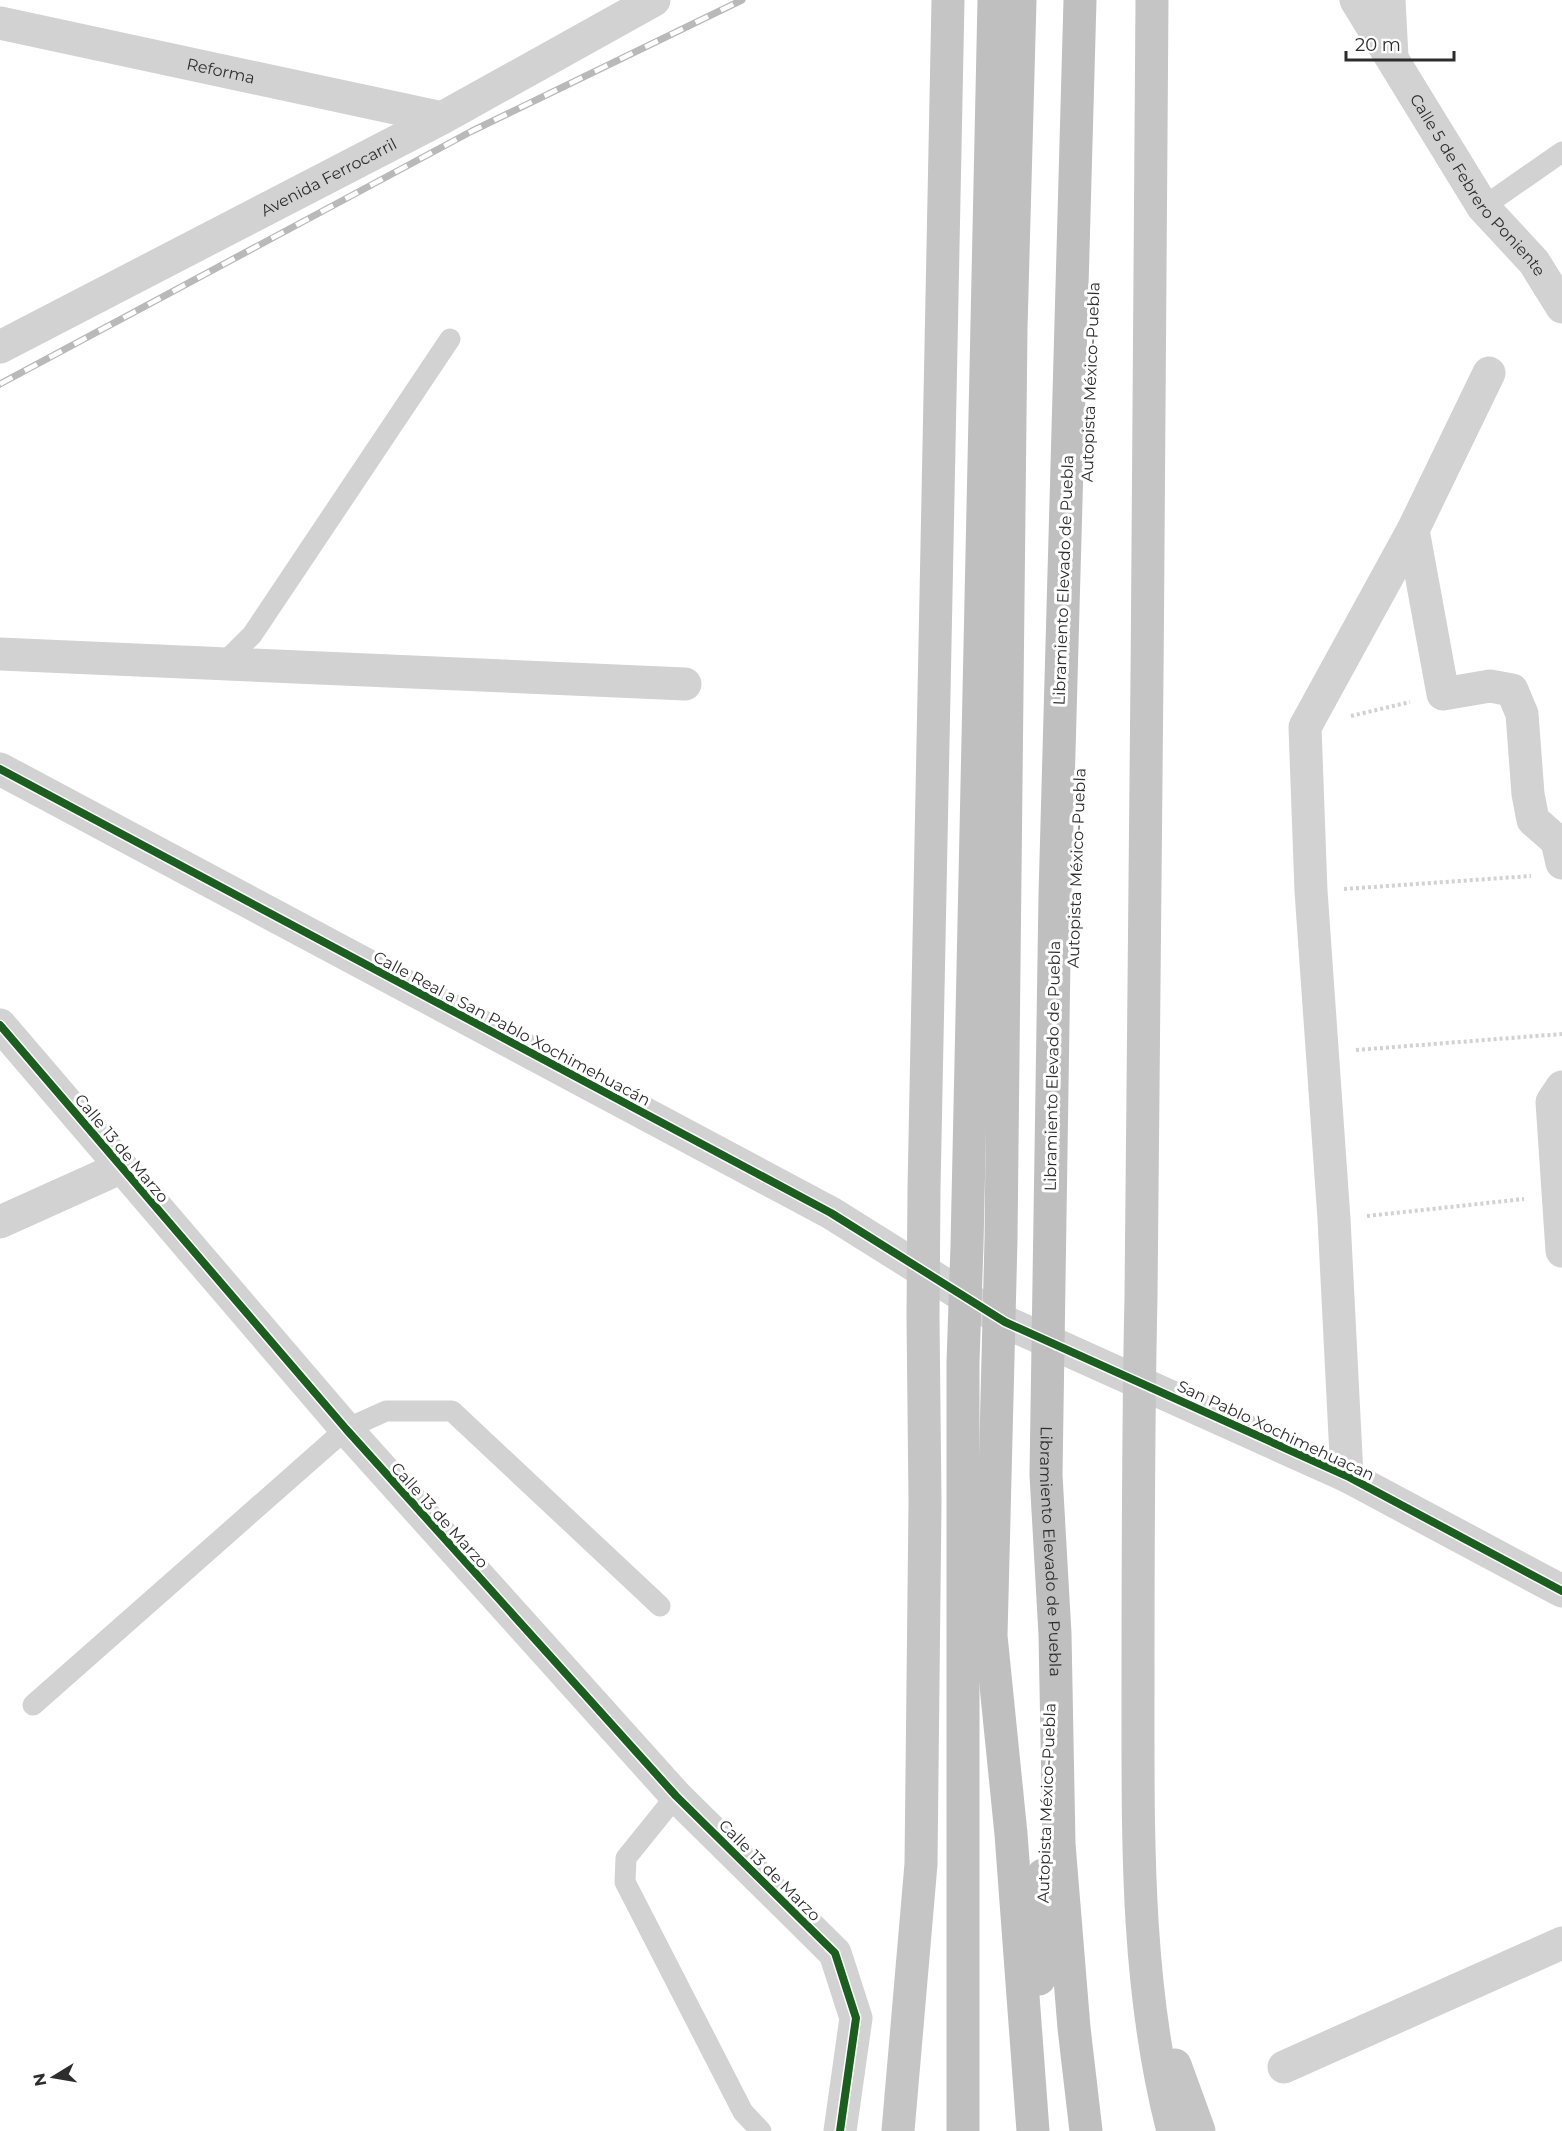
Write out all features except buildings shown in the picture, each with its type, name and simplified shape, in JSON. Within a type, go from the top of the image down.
[{"type":"highway","points":[[963,2131],[963,1362],[994,0]]},
{"type":"highway","points":[[1020,0],[1011,328],[1000,1239],[992,1636],[1011,1834],[1033,2131]]},
{"type":"highway","name":"Libramiento Elevado de Puebla","points":[[1080,0],[1054,907],[1046,1475],[1055,1634],[1059,1844],[1074,2028],[1086,2131]]},
{"type":"highway","name":"Autopista México-Puebla","points":[[1033,2131],[1063,1372],[1100,0]]},
{"type":"main road","points":[[898,2131],[921,1864],[925,1502],[922,1316],[948,0]]},
{"type":"main road","points":[[1152,0],[1138,1416],[1139,1887],[1145,1973],[1154,2038],[1173,2131]]},
{"type":"main road","points":[[1145,1973],[1171,2055],[1199,2131]]},
{"type":"street","name":"Avenida Ferrocarril","points":[[0,347],[442,118],[654,0]]},
{"type":"street","name":"Calle 5 de Febrero Poniente","points":[[1356,0],[1483,207],[1548,260],[1562,307]]},
{"type":"street","name":"Calle 5 de Febrero Poniente","points":[[1389,0],[1393,62]]},
{"type":"street","name":"Reforma","points":[[0,23],[442,118]]},
{"type":"street","points":[[1347,1476],[1334,1220],[1311,891],[1305,727],[1413,530],[1489,372]]},
{"type":"street","points":[[1413,530],[1443,694],[1490,686],[1512,690],[1522,714],[1528,794],[1533,820],[1557,841],[1550,870]]},
{"type":"street","points":[[0,654],[685,684]]},
{"type":"street","name":"Calle Real a San Pablo Xochimehuacán","points":[[0,769],[831,1213],[1005,1322]]},
{"type":"street","name":"Calle 13 de Marzo","points":[[0,1025],[346,1430],[676,1796],[835,1953],[856,2018],[840,2131]]},
{"type":"street","points":[[1562,1087],[1552,1102],[1562,1251]]},
{"type":"street","points":[[0,1222],[120,1168]]},
{"type":"street","name":"San Pablo Xochimehuacan","points":[[1005,1322],[1347,1476],[1562,1591]]},
{"type":"street","points":[[1284,2067],[1562,1943]]},
{"type":"lane","points":[[1483,207],[1562,152]]},
{"type":"lane","points":[[223,664],[252,635],[450,339]]},
{"type":"lane","points":[[33,1705],[346,1430],[386,1411],[452,1411],[660,1606]]},
{"type":"lane","points":[[676,1796],[626,1858],[625,1882],[743,2112],[761,2131]]},
{"type":"path","points":[[1305,727],[1443,694]]},
{"type":"path","points":[[1311,891],[1550,870]]},
{"type":"path","points":[[1322,1052],[1562,1034]]},
{"type":"path","points":[[1334,1220],[1557,1196]]},
{"type":"railway","points":[[0,384],[472,131],[742,0]]},
{"type":"cycle path","points":[[0,769],[831,1213],[1005,1322],[1347,1476],[1562,1591]]},
{"type":"cycle path","points":[[0,1025],[346,1429],[676,1796],[835,1953],[856,2018],[840,2131]]}]
